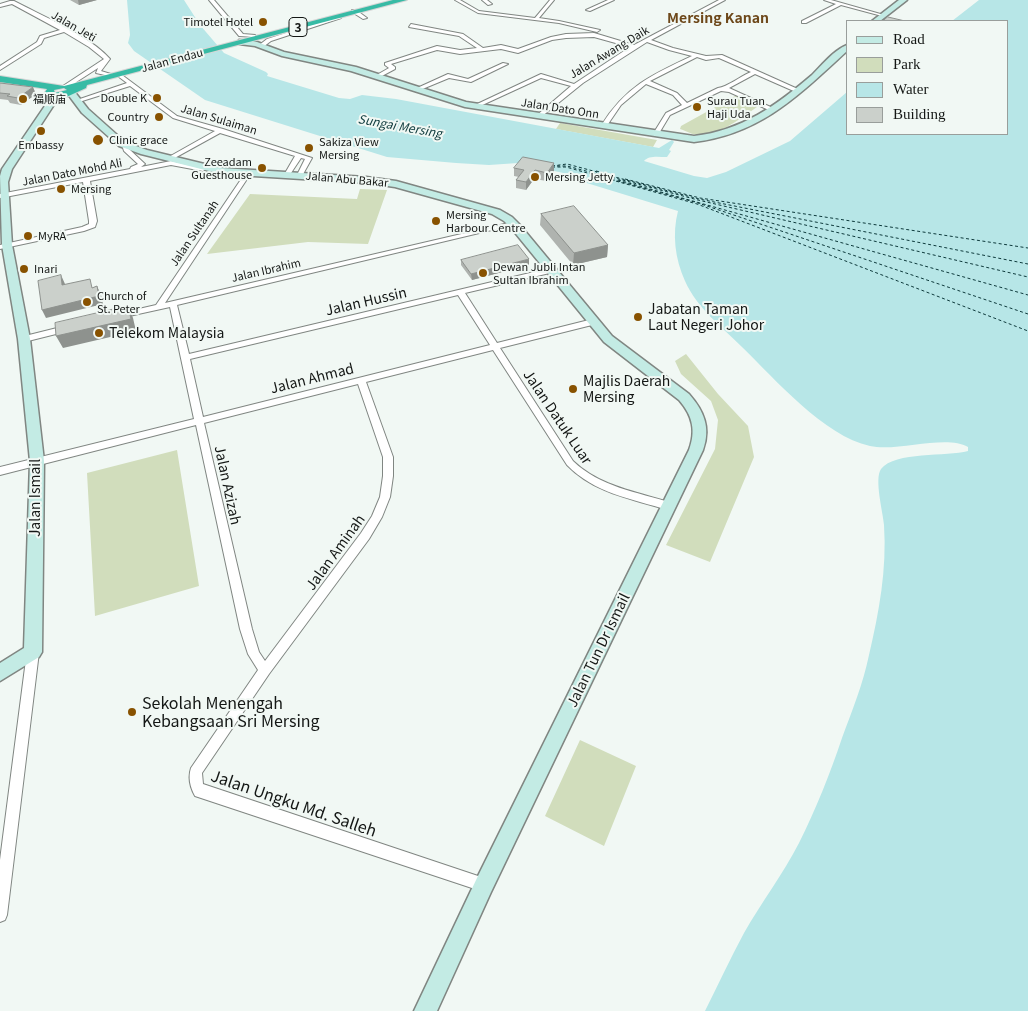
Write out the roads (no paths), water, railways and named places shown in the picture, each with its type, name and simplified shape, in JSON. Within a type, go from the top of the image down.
[{"type":"highway","name":"Jalan Endau","points":[[257,41],[396,1]]},
{"type":"highway","name":"Jalan Endau","points":[[65,92],[85,84],[238,40],[257,41],[396,1]]},
{"type":"highway","points":[[0,81],[65,92]]},
{"type":"street","points":[[211,0],[238,40]]},
{"type":"street","points":[[457,0],[476,11],[597,30]]},
{"type":"street","points":[[484,0],[490,4]]},
{"type":"street","points":[[566,36],[579,28],[590,12],[612,0]]},
{"type":"street","name":"Jalan Awang Daik","points":[[539,116],[574,85],[647,40],[722,0]]},
{"type":"street","points":[[826,0],[882,15]]},
{"type":"street","points":[[877,20],[903,0]]},
{"type":"street","points":[[536,19],[552,1]]},
{"type":"street","name":"Jalan Jeti","points":[[0,9],[12,2],[105,55],[106,60]]},
{"type":"street","points":[[804,22],[840,4]]},
{"type":"street","points":[[0,9],[6,8],[13,11]]},
{"type":"street","points":[[355,12],[365,18]]},
{"type":"street","points":[[411,26],[461,35],[481,49]]},
{"type":"street","points":[[0,68],[39,43],[42,38],[63,31]]},
{"type":"street","points":[[378,76],[393,68],[387,64],[440,48],[464,52],[498,47],[520,51],[549,39],[594,35],[634,48]]},
{"type":"street","points":[[647,40],[724,64],[737,64],[798,91]]},
{"type":"street","name":"Jalan Dato Onn","points":[[257,41],[282,54],[332,63],[476,106],[694,139],[711,138],[738,129],[773,110],[798,91],[846,48]]},
{"type":"street","points":[[604,126],[623,99],[681,62],[698,55]]},
{"type":"street","points":[[106,60],[98,72],[120,75]]},
{"type":"street","points":[[65,92],[106,60]]},
{"type":"street","points":[[418,90],[448,76],[469,81],[505,64]]},
{"type":"street","points":[[656,134],[667,115],[755,72]]},
{"type":"street","name":"Jalan Sulaiman","points":[[120,75],[175,117],[309,158],[300,175]]},
{"type":"street","points":[[476,106],[540,76],[574,85]]},
{"type":"street","points":[[647,82],[675,94],[686,105]]},
{"type":"street","points":[[65,92],[132,84]]},
{"type":"street","points":[[725,88],[773,110]]},
{"type":"street","name":"Jalan Abu Bakar","points":[[65,92],[125,145],[169,159],[221,171],[381,181],[496,212],[513,224],[593,322]]},
{"type":"street","name":"Jalan Ismail","points":[[0,915],[33,652],[37,462],[24,339],[4,246],[2,195],[4,174],[35,127],[65,92]]},
{"type":"street","points":[[35,127],[60,103],[69,102],[81,111],[85,111]]},
{"type":"street","points":[[169,159],[221,130]]},
{"type":"street","points":[[117,174],[142,165],[141,162],[126,150],[125,145]]},
{"type":"street","points":[[144,152],[163,161],[145,168]]},
{"type":"street","points":[[287,175],[299,155]]},
{"type":"street","name":"Jalan Dato Mohd Ali","points":[[2,195],[173,163],[221,171]]},
{"type":"street","name":"Jalan Sultanah","points":[[159,306],[248,173]]},
{"type":"street","points":[[4,246],[84,229],[92,225],[94,221],[86,179]]},
{"type":"street","points":[[492,229],[499,219],[496,212]]},
{"type":"street","name":"Jalan Ibrahim","points":[[111,318],[513,224]]},
{"type":"street","name":"Jalan Hussin","points":[[186,357],[551,270]]},
{"type":"street","name":"Jalan Datuk Luar","points":[[460,292],[535,410],[579,474],[596,484],[668,506]]},
{"type":"street","points":[[0,300],[14,297]]},
{"type":"street","name":"Jalan Azizah","points":[[173,303],[246,628],[254,654],[265,670]]},
{"type":"street","name":"Jalan Ahmad","points":[[0,471],[593,322]]},
{"type":"street","name":"Jalan Tun Dr Ismail","points":[[425,1011],[700,439],[700,424],[697,413],[684,397],[619,348],[593,322]]},
{"type":"street","points":[[24,339],[82,325]]},
{"type":"street","name":"Jalan Aminah","points":[[265,670],[365,536],[385,497],[388,457],[361,380]]},
{"type":"street","points":[[0,673],[33,652]]},
{"type":"street","name":"Jalan Ungku Md. Salleh","points":[[265,670],[196,772],[195,780],[200,791],[484,885]]},
{"type":"water","name":"Sungai Mersing","points":[[127,0],[184,0],[200,25],[224,53],[266,72],[267,76],[339,98],[350,99],[362,95],[396,99],[659,148],[672,140],[674,142],[667,157],[651,157],[644,161],[707,178],[726,172],[790,141],[846,93],[846,135],[1008,135],[1008,20],[953,20],[979,0],[1028,0],[1028,1011],[705,1011],[744,933],[799,843],[828,778],[867,666],[883,575],[885,542],[878,480],[881,469],[888,463],[898,459],[959,453],[968,451],[968,447],[959,443],[947,442],[894,447],[870,446],[835,431],[818,419],[785,390],[696,300],[685,281],[677,255],[675,229],[678,211],[577,180],[577,176],[518,163],[489,165],[387,157],[205,100],[134,51],[128,43],[130,35]]},
{"type":"place","name":"Timotel Hotel","points":[[263,22]]},
{"type":"place","name":"Double K","points":[[157,98]]},
{"type":"place","name":"福顺庙","points":[[23,99]]},
{"type":"place","name":"Surau Tuan Haji Uda","points":[[697,107]]},
{"type":"place","name":"Country","points":[[159,117]]},
{"type":"place","name":"Embassy","points":[[41,131]]},
{"type":"place","name":"Clinic grace","points":[[98,140]]},
{"type":"place","name":"Sakiza View Mersing","points":[[309,148]]},
{"type":"place","name":"Zeeadam Guesthouse","points":[[262,168]]},
{"type":"place","name":"Mersing Jetty","points":[[535,177]]},
{"type":"place","name":"Mersing","points":[[61,189]]},
{"type":"place","name":"Mersing Harbour Centre","points":[[436,221]]},
{"type":"place","name":"MyRA","points":[[28,236]]},
{"type":"place","name":"Inari","points":[[24,269]]},
{"type":"place","name":"Dewan Jubli Intan Sultan Ibrahim","points":[[483,273]]},
{"type":"place","name":"Church of St. Peter","points":[[87,302]]},
{"type":"place","name":"Jabatan Taman Laut Negeri Johor","points":[[638,317]]},
{"type":"place","name":"Telekom Malaysia","points":[[99,333]]},
{"type":"place","name":"Majlis Daerah Mersing","points":[[573,389]]},
{"type":"place","name":"Sekolah Menengah Kebangsaan Sri Mersing","points":[[132,712]]},
{"type":"district","name":"Mersing Kanan","points":[[718,18]]}]
